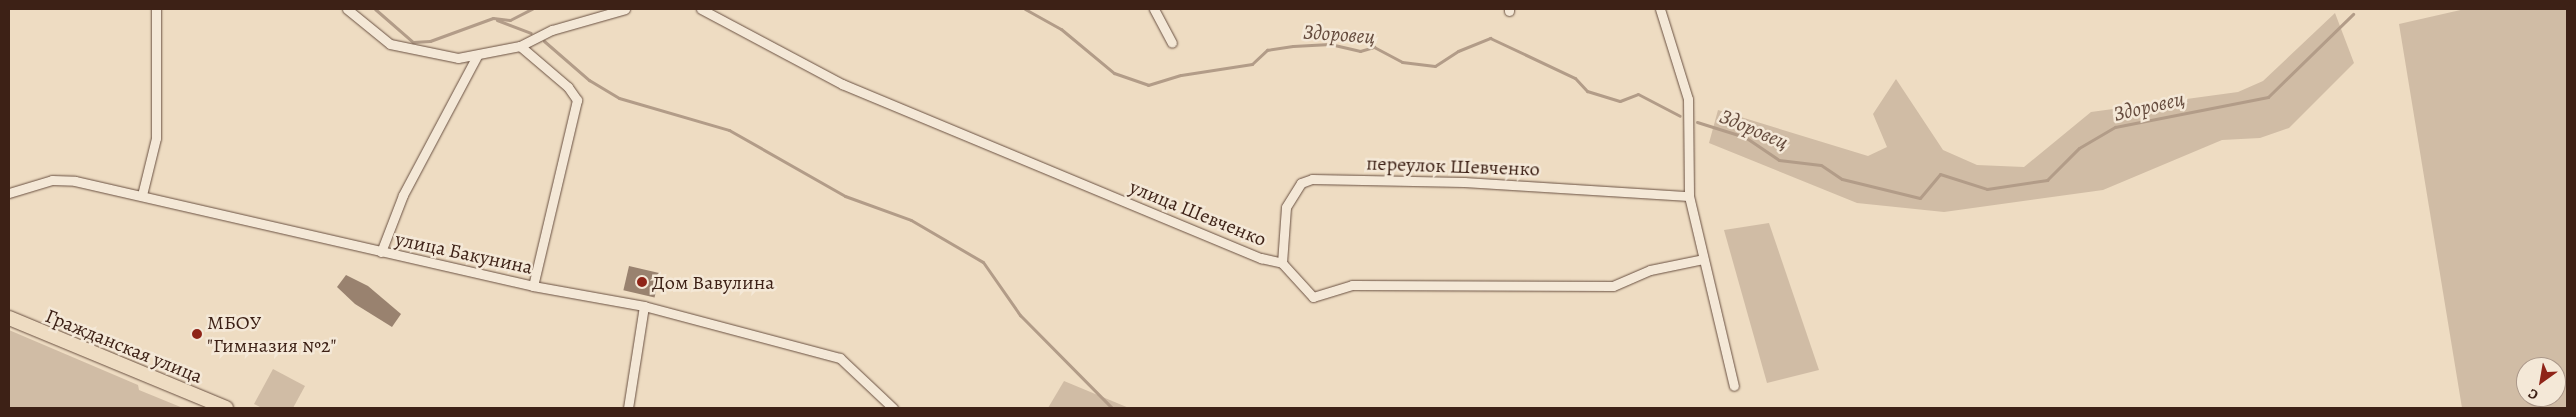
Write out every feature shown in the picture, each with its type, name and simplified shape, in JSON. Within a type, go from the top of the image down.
[{"type":"main road","name":"Гражданская улица","points":[[9,318],[226,408]]},
{"type":"street","points":[[142,195],[156,138],[156,9]]},
{"type":"street","points":[[347,9],[390,44],[427,54],[477,56],[520,46],[552,30],[625,9]]},
{"type":"street","name":"улица Шевченко","points":[[701,9],[842,84],[1261,258],[1282,263],[1313,297],[1352,285],[1613,286],[1650,270],[1703,260]]},
{"type":"street","points":[[1154,9],[1172,43]]},
{"type":"street","points":[[1660,9],[1688,99],[1689,196],[1734,386]]},
{"type":"street","points":[[520,46],[568,87],[577,100],[533,286]]},
{"type":"street","points":[[381,252],[403,195],[477,56]]},
{"type":"street","name":"переулок Шевченко","points":[[1282,263],[1286,208],[1301,183],[1312,179],[1464,182],[1689,196]]},
{"type":"street","name":"улица Бакунина","points":[[9,193],[52,180],[142,195],[533,286],[644,306],[840,358],[894,408]]},
{"type":"street","points":[[628,408],[644,306]]},
{"type":"shaded area","points":[[2465,9],[2567,9],[2567,408],[2462,408],[2399,24]]},
{"type":"shaded area","points":[[2335,13],[2354,63],[2289,128],[2260,138],[2222,140],[2103,190],[1944,212],[1857,203],[1709,143],[1718,110],[1868,156],[1887,147],[1873,114],[1896,79],[1943,150],[1977,165],[2024,167],[2091,112],[2238,92],[2263,81]]},
{"type":"shaded area","points":[[1769,223],[1819,370],[1767,383],[1724,230]]},
{"type":"shaded area","points":[[9,330],[138,385],[139,390],[183,408],[9,408]]},
{"type":"shaded area","points":[[273,369],[305,386],[293,408],[262,408],[254,404]]},
{"type":"shaded area","points":[[1064,381],[1129,408],[1048,408]]},
{"type":"building","name":"Дом Вавулина","points":[[629,266],[660,273],[655,298],[623,290]]},
{"type":"building","points":[[346,275],[368,286],[401,314],[392,327],[355,304],[337,287]]},
{"type":"waterway","name":"Здоровец","points":[[375,9],[413,42],[430,41],[493,18],[510,20],[532,9]]},
{"type":"waterway","name":"Здоровец","points":[[1025,9],[1061,29],[1114,73],[1148,85],[1181,75],[1252,64],[1267,50],[1293,46],[1330,44],[1360,51],[1374,47],[1402,62],[1435,66],[1458,51],[1490,38],[1575,78],[1587,91],[1620,101],[1638,94],[1680,116]]},
{"type":"waterway","name":"Здоровец","points":[[1697,122],[1745,137],[1779,160],[1821,165],[1842,179],[1920,198],[1940,174],[1987,189],[2047,180],[2079,148],[2115,127],[2268,97],[2353,14]]},
{"type":"waterway","points":[[497,20],[531,33]]},
{"type":"waterway","points":[[544,41],[589,80],[619,98],[729,130],[845,196],[911,220],[983,262],[1020,315],[1112,408]]},
{"type":"place","name":"Дом Вавулина","points":[[642,282]]},
{"type":"place","name":"МБОУ \"Гимназия №2\"","points":[[197,334]]}]
